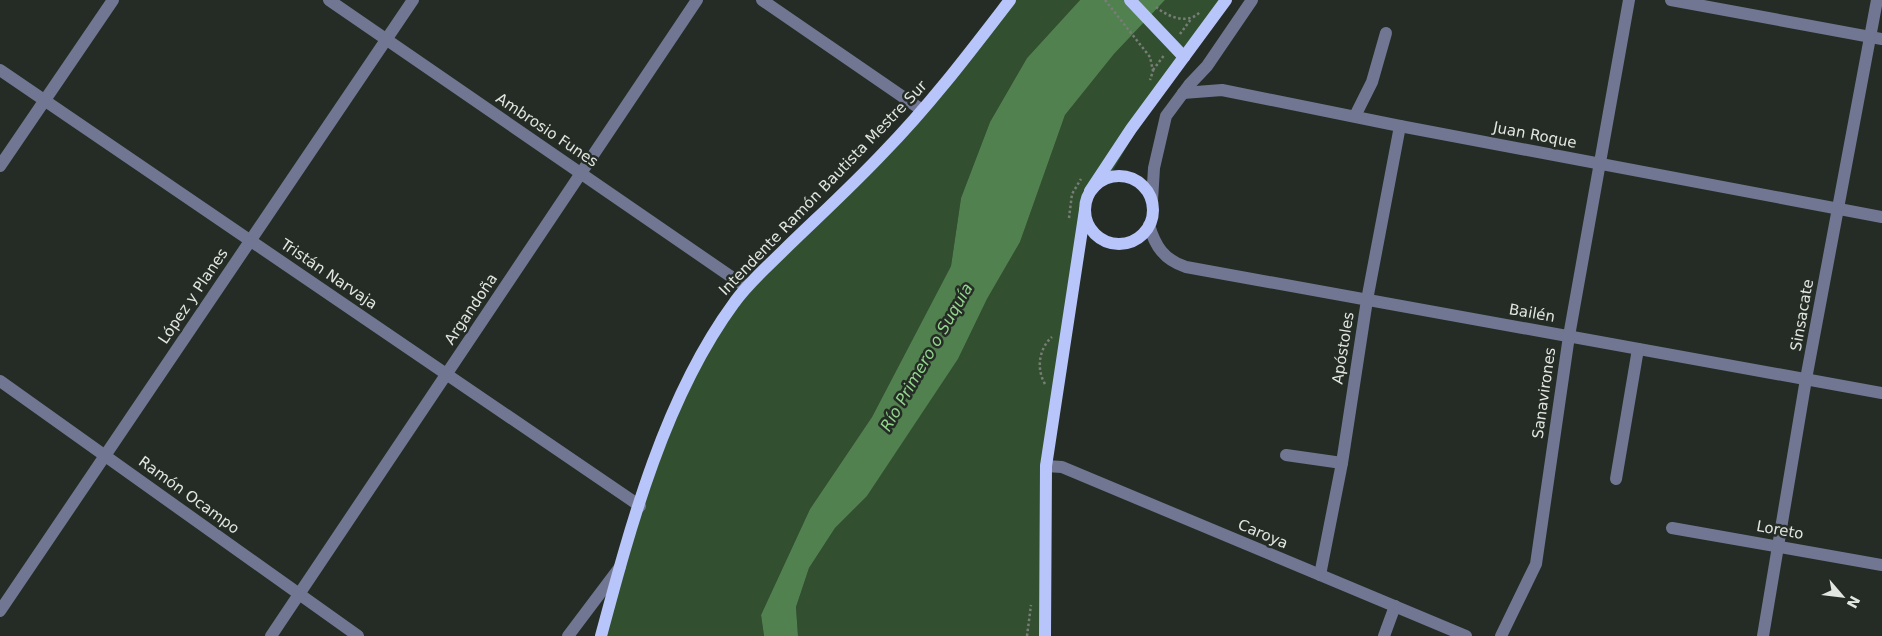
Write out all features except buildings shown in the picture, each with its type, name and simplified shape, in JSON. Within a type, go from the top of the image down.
[{"type":"main road","name":"Intendente Ramón Bautista Mestre Sur","points":[[602,636],[620,567],[672,414],[690,376],[722,320],[746,287],[884,152],[922,110],[1010,0]]},
{"type":"main road","points":[[1130,0],[1162,36],[1184,57]]},
{"type":"main road","points":[[1046,636],[1046,466],[1085,210],[1090,191],[1131,129],[1226,0]]},
{"type":"main road","points":[[1085,210],[1087,222],[1092,231],[1100,239],[1111,243],[1122,244],[1133,241],[1149,226],[1153,210],[1152,202],[1139,183],[1129,177],[1107,178],[1090,191]]},
{"type":"street","points":[[0,166],[113,0]]},
{"type":"street","name":"Ambrosio Funes","points":[[329,0],[746,287]]},
{"type":"street","name":"López y Planes","points":[[0,611],[413,0]]},
{"type":"street","name":"Argandoña","points":[[271,636],[697,0]]},
{"type":"street","points":[[762,0],[922,110]]},
{"type":"street","points":[[1152,202],[1154,168],[1163,126],[1169,112],[1183,93],[1208,66],[1252,0]]},
{"type":"street","name":"Sanavirones","points":[[1501,636],[1536,564],[1569,336],[1629,0]]},
{"type":"street","points":[[1671,0],[1876,38]]},
{"type":"street","name":"Sinsacate","points":[[1763,636],[1806,379],[1838,209],[1876,38],[1877,0]]},
{"type":"street","points":[[1355,116],[1372,82],[1386,34]]},
{"type":"street","name":"Tristán Narvaja","points":[[0,70],[640,506]]},
{"type":"street","name":"Juan Roque","points":[[1183,93],[1211,89],[1222,90],[1400,126],[1882,217]]},
{"type":"street","name":"Apóstoles","points":[[1320,575],[1342,463],[1367,300],[1400,126]]},
{"type":"street","name":"Bailén","points":[[1149,226],[1157,246],[1168,260],[1176,264],[1882,393]]},
{"type":"street","points":[[1616,480],[1638,349]]},
{"type":"street","name":"Ramón Ocampo","points":[[0,381],[358,636]]},
{"type":"street","points":[[1286,456],[1342,463]]},
{"type":"street","name":"Caroya","points":[[1046,466],[1062,467],[1466,636]]},
{"type":"street","name":"Loreto","points":[[1672,528],[1882,565]]},
{"type":"street","points":[[568,636],[620,567]]},
{"type":"street","points":[[1384,636],[1395,606]]},
{"type":"path","points":[[1105,0],[1145,50]]},
{"type":"path","points":[[1153,4],[1161,11],[1186,20],[1195,17],[1206,6]]},
{"type":"shaded area","points":[[1010,0],[1080,0],[1027,58],[990,122],[961,198],[951,266],[872,417],[810,509],[761,615],[764,636],[601,636],[656,456],[722,320],[884,152]]},
{"type":"shaded area","points":[[1165,0],[1226,0],[1130,141],[1105,184],[1097,184],[1085,210],[1046,466],[1045,636],[798,636],[796,607],[809,568],[835,528],[867,496],[958,359],[987,299],[1020,242],[1065,115],[1114,54]]},
{"type":"water","name":"Río Primero o Suquía","points":[[1080,0],[1165,0],[1114,54],[1065,115],[1020,242],[987,299],[958,359],[867,496],[835,528],[809,568],[796,607],[798,636],[764,636],[761,615],[810,509],[872,417],[951,266],[961,198],[990,122],[1027,58]]}]
